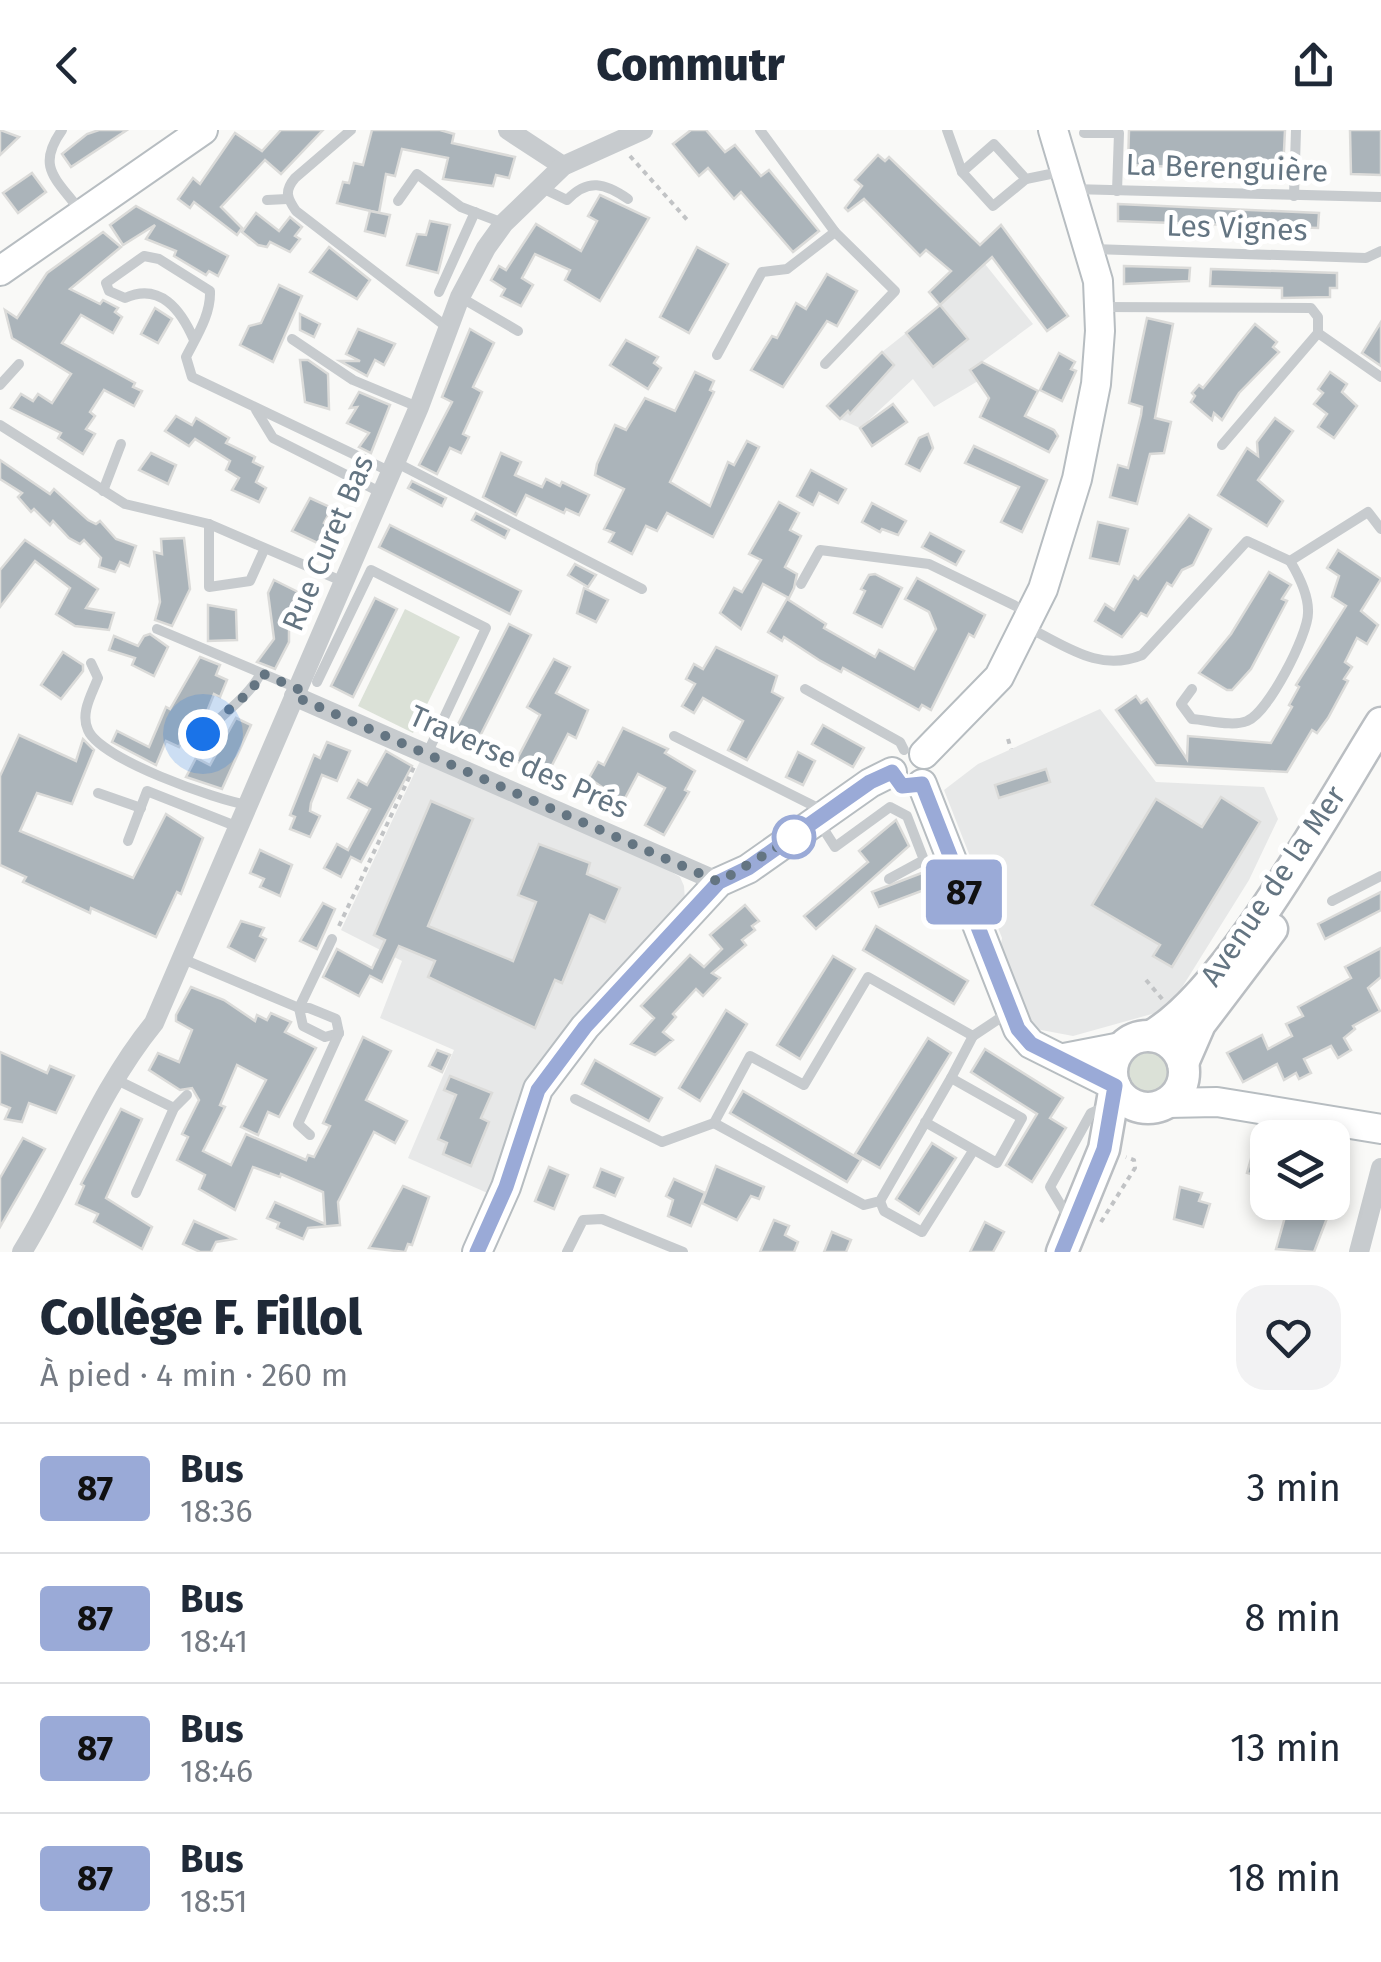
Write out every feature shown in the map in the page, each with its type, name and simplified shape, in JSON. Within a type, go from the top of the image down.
[{"type":"main road","name":"Avenue de la Mer","points":[[1151,1036],[1184,1013],[1248,928],[1381,723]]},
{"type":"main road","name":"Avenue de la Mer","points":[[1184,1070],[1200,1024],[1301,886],[1381,750]]},
{"type":"main road","points":[[1151,1036],[1172,1044],[1184,1070],[1160,1105],[1132,1133],[1073,1241],[1104,1149],[1114,1095],[1112,1068],[1122,1048],[1151,1036]]},
{"type":"main road","points":[[1114,1095],[1130,1104],[1160,1105]]},
{"type":"street","points":[[0,271],[76,205],[174,130]]},
{"type":"street","points":[[0,253],[203,130]]},
{"type":"street","points":[[508,130],[563,166]]},
{"type":"street","name":"Rue Curet Bas","points":[[22,1252],[114,1078],[154,1023],[238,827],[303,689],[419,408],[460,297],[504,223],[563,166],[644,130]]},
{"type":"street","points":[[477,1252],[506,1187],[538,1090],[610,998],[719,882],[748,868],[906,759],[1000,677],[1043,589],[1076,479],[1096,384],[1099,306],[1090,248],[1053,130]]},
{"type":"street","name":"Traverse des Prés","points":[[303,689],[424,753],[719,882]]},
{"type":"street","points":[[906,759],[930,770],[922,784],[967,866],[1009,1012],[1031,1044],[1064,1058],[1114,1095]]},
{"type":"street","points":[[1064,1058],[1122,1048]]},
{"type":"street","points":[[1184,1070],[1217,1102]]},
{"type":"street","points":[[1160,1105],[1217,1102],[1381,1129]]},
{"type":"street","points":[[1359,1252],[1378,1198],[1381,1168]]},
{"type":"lane","points":[[62,130],[47,151],[48,164],[76,205]]},
{"type":"lane","points":[[350,130],[295,178],[288,187],[287,199],[296,211],[448,328]]},
{"type":"lane","points":[[760,130],[835,232],[895,291],[825,364]]},
{"type":"lane","points":[[947,130],[962,172],[994,144],[1026,179]]},
{"type":"lane","points":[[1294,196],[1296,130]]},
{"type":"lane","points":[[1084,133],[1118,133],[1117,190]]},
{"type":"lane","name":"La Berenguière","points":[[962,172],[993,206],[1026,179],[1069,180],[1117,190],[1381,197]]},
{"type":"lane","points":[[398,201],[417,174],[475,212],[504,223]]},
{"type":"lane","points":[[541,187],[567,200],[585,186],[608,185],[628,199]]},
{"type":"lane","points":[[267,200],[287,199]]},
{"type":"lane","points":[[439,292],[475,212]]},
{"type":"lane","points":[[717,355],[762,272],[787,269],[835,232]]},
{"type":"lane","name":"Les Vignes","points":[[1090,248],[1366,258],[1381,251]]},
{"type":"lane","points":[[194,340],[183,314],[158,295],[141,291],[125,298],[110,291],[106,283],[144,256],[202,282],[210,291],[211,301],[194,340],[186,358],[192,378],[256,410],[274,414],[393,467],[642,589]]},
{"type":"lane","points":[[460,297],[518,331]]},
{"type":"lane","points":[[1099,306],[1311,308],[1318,317],[1318,333],[1222,445]]},
{"type":"lane","points":[[1318,333],[1381,376]]},
{"type":"lane","points":[[292,339],[353,380],[419,408]]},
{"type":"lane","points":[[0,385],[19,364]]},
{"type":"lane","points":[[256,410],[272,438],[382,493]]},
{"type":"lane","points":[[0,425],[103,490],[148,512],[209,524],[344,582]]},
{"type":"lane","points":[[103,490],[120,444]]},
{"type":"lane","points":[[1290,561],[1368,512],[1381,529]]},
{"type":"lane","points":[[209,524],[209,587],[250,582],[264,550]]},
{"type":"lane","points":[[801,584],[820,550],[929,564],[1101,662],[1120,664],[1142,655],[1247,541],[1290,561],[1302,580],[1309,611],[1303,640],[1258,714],[1245,723],[1192,719],[1182,704],[1192,689]]},
{"type":"lane","points":[[157,629],[303,689],[371,570],[486,628],[424,753]]},
{"type":"lane","points":[[91,664],[98,678],[84,715],[86,728],[103,749],[224,802],[248,806]]},
{"type":"lane","points":[[196,744],[230,707],[250,694],[261,673]]},
{"type":"lane","points":[[805,689],[900,742],[906,759]]},
{"type":"lane","points":[[674,736],[824,817],[835,846],[890,808],[907,816],[924,860],[889,879]]},
{"type":"lane","points":[[128,841],[147,791],[238,827]]},
{"type":"lane","points":[[98,793],[140,808]]},
{"type":"lane","points":[[1332,901],[1381,876]]},
{"type":"lane","points":[[332,939],[299,1008],[303,1026],[325,1037],[340,1033]]},
{"type":"lane","points":[[183,959],[299,1008],[310,1008],[336,1019],[340,1033],[298,1124],[310,1135]]},
{"type":"lane","points":[[575,1099],[662,1142],[714,1123],[750,1056],[804,1085],[868,977],[973,1036]]},
{"type":"lane","points":[[714,1123],[864,1205],[880,1201],[973,1036],[1009,1012]]},
{"type":"lane","points":[[114,1078],[174,1108]]},
{"type":"lane","points":[[925,1122],[997,1164],[1022,1118],[950,1078]]},
{"type":"lane","points":[[136,1192],[174,1108],[186,1095]]},
{"type":"lane","points":[[880,1201],[884,1211],[922,1232],[973,1150]]},
{"type":"lane","points":[[567,1252],[583,1220],[602,1219],[683,1252]]},
{"type":"path","points":[[619,144],[690,223]]},
{"type":"path","points":[[1008,739],[1011,749]]},
{"type":"path","points":[[332,939],[424,753]]},
{"type":"path","points":[[1146,980],[1163,1000]]},
{"type":"path","points":[[1073,1241],[1135,1168],[1134,1160]]},
{"type":"shaded area","points":[[985,264],[1033,324],[971,370],[978,381],[934,407],[913,379],[860,428],[840,419],[894,365],[882,352],[906,333],[933,367],[967,340],[941,305]]},
{"type":"shaded area","points":[[405,609],[460,637],[413,733],[358,706]]},
{"type":"shaded area","points":[[1100,709],[1156,782],[1264,787],[1278,819],[1249,880],[1181,989],[1159,1012],[1073,1036],[1036,1029],[1013,994],[1000,951],[1002,938],[944,790],[978,764]]},
{"type":"shaded area","points":[[421,759],[656,863],[680,877],[684,886],[685,900],[518,1099],[492,1195],[408,1158],[454,1050],[380,1018],[402,961],[341,930]]},
{"type":"shaded area","points":[[1148,1036],[1173,1047],[1184,1072],[1173,1097],[1148,1108],[1123,1097],[1112,1072],[1123,1047]]},
{"type":"building","points":[[0,130],[19,137],[0,155]]},
{"type":"building","points":[[127,130],[71,167],[62,154],[87,134]]},
{"type":"building","points":[[281,130],[323,130],[281,174],[265,160],[221,207],[242,228],[237,235],[194,202],[190,208],[178,199],[193,178],[200,184],[235,133],[262,151]]},
{"type":"building","points":[[372,130],[440,130],[454,134],[452,143],[515,157],[509,178],[496,175],[493,186],[443,179],[448,158],[402,149],[395,176],[386,174],[379,213],[337,203],[343,182],[349,183],[354,163],[363,165]]},
{"type":"building","points":[[691,130],[706,130],[725,152],[735,145],[761,176],[769,170],[819,231],[793,252],[741,192],[734,199],[708,168],[699,176],[673,144]]},
{"type":"building","points":[[1129,130],[1285,130],[1283,171],[1128,165]]},
{"type":"building","points":[[1350,130],[1381,130],[1381,175],[1351,174]]},
{"type":"building","points":[[878,155],[885,161],[889,157],[980,245],[1001,225],[1068,316],[1047,331],[992,257],[940,305],[929,292],[951,271],[926,250],[920,256],[864,199],[848,211],[845,208],[862,186],[855,180]]},
{"type":"building","points":[[32,173],[46,192],[18,213],[3,193]]},
{"type":"building","points":[[600,195],[649,218],[600,301],[565,280],[570,270],[535,254],[522,278],[533,285],[521,306],[501,296],[505,289],[491,280],[499,266],[506,270],[536,224],[581,251],[597,221],[588,216]]},
{"type":"building","points":[[1118,204],[1319,213],[1318,228],[1118,221]]},
{"type":"building","points":[[136,206],[228,256],[218,276],[209,271],[206,275],[174,256],[176,251],[146,239],[155,225],[123,245],[110,225]]},
{"type":"building","points":[[370,211],[390,215],[385,236],[365,231]]},
{"type":"building","points":[[256,213],[279,231],[290,217],[302,227],[295,236],[300,239],[290,252],[270,242],[267,247],[258,245],[242,232]]},
{"type":"building","points":[[430,221],[450,225],[438,273],[407,265],[417,234],[426,235]]},
{"type":"building","points":[[103,232],[121,247],[70,289],[118,308],[115,312],[122,317],[113,333],[81,315],[62,343],[135,383],[133,387],[142,391],[134,406],[104,390],[90,412],[95,416],[86,429],[95,434],[83,454],[58,438],[61,433],[11,408],[21,394],[33,401],[38,394],[52,403],[71,374],[12,338],[5,310],[17,318],[47,273]]},
{"type":"building","points":[[329,247],[370,280],[357,299],[310,272]]},
{"type":"building","points":[[697,247],[728,264],[689,333],[660,317]]},
{"type":"building","points":[[1124,266],[1190,268],[1189,281],[1124,284]]},
{"type":"building","points":[[1211,269],[1337,273],[1337,288],[1330,288],[1330,297],[1282,298],[1282,288],[1210,286]]},
{"type":"building","points":[[827,274],[857,291],[837,326],[827,321],[783,387],[751,370],[772,336],[777,338],[796,303],[806,309]]},
{"type":"building","points":[[279,285],[302,296],[273,362],[240,345],[249,326],[261,323]]},
{"type":"building","points":[[940,305],[968,339],[933,367],[906,333]]},
{"type":"building","points":[[155,308],[172,319],[158,343],[141,334]]},
{"type":"building","points":[[300,314],[320,324],[314,337],[300,330]]},
{"type":"building","points":[[1147,318],[1173,324],[1155,418],[1171,422],[1164,453],[1150,454],[1137,504],[1110,497],[1118,465],[1128,468],[1141,415],[1142,407],[1129,403]]},
{"type":"building","points":[[1381,322],[1381,366],[1362,353]]},
{"type":"building","points":[[1255,324],[1277,342],[1273,347],[1279,352],[1239,393],[1222,420],[1214,413],[1212,420],[1191,402],[1195,396],[1192,393],[1199,385],[1203,388]]},
{"type":"building","points":[[358,329],[395,344],[384,365],[375,360],[367,376],[340,361],[360,361],[346,354]]},
{"type":"building","points":[[470,329],[494,343],[473,387],[482,392],[463,434],[469,437],[461,453],[450,448],[437,474],[419,465],[452,402],[442,397]]},
{"type":"building","points":[[626,340],[658,357],[654,363],[661,368],[648,389],[610,365]]},
{"type":"building","points":[[882,352],[894,365],[850,414],[848,411],[840,419],[827,406]]},
{"type":"building","points":[[1059,353],[1075,362],[1071,369],[1076,371],[1062,401],[1040,390]]},
{"type":"building","points":[[300,360],[308,360],[328,374],[329,409],[305,402]]},
{"type":"building","points":[[982,362],[1038,391],[1025,416],[1054,430],[1058,436],[1049,452],[980,417],[989,398],[970,370]]},
{"type":"building","points":[[695,372],[714,381],[710,390],[714,392],[670,482],[710,506],[728,462],[734,465],[747,441],[759,447],[713,537],[667,513],[657,531],[646,526],[632,554],[609,542],[614,533],[604,529],[624,489],[595,475],[597,464],[615,425],[626,430],[645,398],[675,411]]},
{"type":"building","points":[[1330,372],[1347,384],[1342,392],[1357,406],[1334,438],[1318,427],[1327,414],[1314,404],[1323,393],[1318,389]]},
{"type":"building","points":[[359,392],[390,405],[371,453],[359,447],[369,433],[347,423],[357,407],[350,408]]},
{"type":"building","points":[[893,404],[907,422],[872,446],[860,428]]},
{"type":"building","points":[[176,416],[192,425],[196,418],[229,438],[226,443],[255,457],[253,462],[263,467],[256,482],[266,488],[259,502],[232,490],[239,478],[226,470],[230,461],[195,439],[189,446],[165,431]]},
{"type":"building","points":[[1275,418],[1293,431],[1258,480],[1283,501],[1267,526],[1218,495],[1247,448],[1258,456],[1257,442]]},
{"type":"building","points":[[928,434],[933,448],[920,471],[906,464],[919,438]]},
{"type":"building","points":[[974,446],[1047,480],[1022,532],[1001,522],[1019,487],[965,463]]},
{"type":"building","points":[[151,453],[176,465],[168,484],[139,470]]},
{"type":"building","points":[[501,453],[521,462],[515,475],[542,487],[546,479],[560,486],[562,482],[589,495],[579,515],[566,509],[564,513],[526,495],[516,515],[483,497]]},
{"type":"building","points":[[0,460],[50,494],[54,489],[88,520],[96,524],[100,521],[116,539],[136,546],[129,566],[120,562],[115,572],[99,567],[101,558],[84,540],[80,544],[53,521],[50,525],[34,509],[31,512],[18,497],[22,493],[0,479]]},
{"type":"building","points":[[811,470],[846,489],[838,503],[819,493],[813,505],[797,496]]},
{"type":"building","points":[[412,481],[446,498],[442,506],[408,488]]},
{"type":"building","points":[[310,498],[332,508],[324,523],[334,528],[324,546],[292,531]]},
{"type":"building","points":[[779,502],[799,513],[790,530],[801,536],[785,567],[797,574],[794,588],[789,598],[763,584],[741,629],[720,613],[734,588],[742,592],[761,560],[749,554]]},
{"type":"building","points":[[872,503],[906,521],[898,535],[882,529],[880,532],[862,522]]},
{"type":"building","points":[[476,513],[509,530],[505,538],[472,520]]},
{"type":"building","points":[[1189,515],[1211,529],[1193,565],[1182,570],[1172,586],[1167,583],[1147,616],[1141,613],[1122,637],[1095,621],[1105,604],[1114,610],[1134,576],[1138,579]]},
{"type":"building","points":[[1098,522],[1128,529],[1119,564],[1090,558]]},
{"type":"building","points":[[390,525],[521,591],[510,614],[379,547]]},
{"type":"building","points":[[930,533],[964,551],[956,565],[922,547]]},
{"type":"building","points":[[184,538],[190,589],[172,626],[155,620],[160,602],[154,552],[162,554],[161,539]]},
{"type":"building","points":[[25,540],[98,589],[86,608],[114,613],[109,630],[75,626],[56,614],[70,588],[35,561],[0,607],[0,570]]},
{"type":"building","points":[[1338,550],[1381,579],[1361,611],[1378,625],[1367,644],[1357,638],[1345,662],[1352,667],[1344,679],[1348,681],[1328,718],[1317,733],[1312,730],[1287,772],[1156,765],[1116,710],[1136,696],[1141,703],[1147,699],[1187,759],[1188,736],[1271,743],[1292,707],[1289,705],[1299,687],[1296,685],[1346,606],[1332,597],[1339,576],[1327,568]]},
{"type":"building","points":[[575,564],[596,575],[588,587],[568,575]]},
{"type":"building","points":[[1269,572],[1291,585],[1282,599],[1287,601],[1251,669],[1232,690],[1227,690],[1199,673],[1231,634]]},
{"type":"building","points":[[875,574],[902,588],[882,627],[854,613],[865,591],[861,589],[869,575]]},
{"type":"building","points":[[917,578],[985,615],[974,637],[969,634],[931,710],[922,705],[919,710],[768,632],[787,599],[826,624],[824,628],[875,657],[879,650],[914,669],[936,629],[929,612],[905,599]]},
{"type":"building","points":[[274,580],[302,594],[303,608],[293,608],[294,627],[289,628],[289,642],[275,669],[257,662],[274,639],[268,593]]},
{"type":"building","points":[[584,588],[608,600],[596,622],[577,613]]},
{"type":"building","points":[[375,598],[397,609],[353,697],[331,686]]},
{"type":"building","points":[[208,605],[236,610],[237,640],[208,641]]},
{"type":"building","points":[[509,624],[531,635],[472,752],[450,740]]},
{"type":"building","points":[[150,634],[168,647],[154,676],[132,665],[135,658],[109,650],[114,636],[138,646]]},
{"type":"building","points":[[716,647],[777,676],[772,692],[783,698],[747,760],[728,750],[743,721],[703,698],[694,713],[682,706],[695,684],[686,679],[694,664],[703,669]]},
{"type":"building","points":[[63,652],[83,665],[83,671],[61,699],[41,685]]},
{"type":"building","points":[[200,657],[220,665],[216,675],[227,680],[220,697],[214,694],[202,724],[191,719],[179,747],[166,741],[156,765],[112,742],[117,731],[149,747],[166,707],[170,709]]},
{"type":"building","points":[[554,659],[570,667],[556,693],[588,710],[576,738],[568,734],[548,773],[516,761],[540,715],[527,707]]},
{"type":"building","points":[[236,718],[251,725],[222,789],[186,777],[196,758],[210,765]]},
{"type":"building","points":[[823,725],[864,748],[853,767],[812,744]]},
{"type":"building","points":[[623,728],[668,749],[665,753],[695,771],[685,790],[689,792],[664,835],[645,825],[665,788],[638,774],[623,802],[589,778],[598,762],[604,765]]},
{"type":"building","points":[[19,735],[76,761],[83,739],[94,750],[72,804],[37,793],[20,831],[133,878],[166,814],[203,838],[181,894],[177,892],[156,937],[91,908],[90,913],[23,882],[26,877],[0,865],[0,776]]},
{"type":"building","points":[[327,742],[350,751],[337,781],[322,775],[310,811],[320,816],[310,837],[290,829],[295,817],[290,815],[314,755],[320,758]]},
{"type":"building","points":[[386,751],[412,766],[361,862],[351,857],[341,877],[324,868],[337,844],[348,850],[370,809],[348,798],[358,780],[367,785]]},
{"type":"building","points":[[798,752],[815,761],[803,785],[786,777]]},
{"type":"building","points":[[1046,769],[1050,782],[999,798],[995,785]]},
{"type":"building","points":[[1221,797],[1260,822],[1172,967],[1153,956],[1160,945],[1092,905],[1156,799],[1202,827]]},
{"type":"building","points":[[431,801],[473,819],[428,926],[513,961],[536,902],[518,895],[539,844],[590,863],[587,874],[620,888],[605,922],[590,915],[562,983],[555,980],[535,1028],[428,977],[435,961],[399,946],[382,982],[370,976],[359,996],[323,977],[337,949],[372,968],[385,940],[374,935]]},
{"type":"building","points":[[896,820],[909,846],[816,929],[804,916],[868,862],[859,851]]},
{"type":"building","points":[[260,850],[292,865],[280,896],[260,887],[264,879],[250,873]]},
{"type":"building","points":[[927,871],[932,887],[879,907],[872,892]]},
{"type":"building","points":[[1381,892],[1381,910],[1325,939],[1318,924]]},
{"type":"building","points":[[323,903],[335,909],[317,949],[300,941]]},
{"type":"building","points":[[745,905],[759,921],[752,926],[755,930],[742,940],[746,945],[712,973],[720,978],[703,996],[696,989],[673,1014],[676,1017],[663,1032],[673,1040],[655,1055],[631,1044],[654,1018],[641,1006],[690,955],[704,967],[722,949],[710,935]]},
{"type":"building","points":[[241,921],[264,928],[260,936],[266,939],[255,961],[228,947]]},
{"type":"building","points":[[876,926],[968,981],[954,1004],[863,950]]},
{"type":"building","points":[[1381,948],[1381,977],[1368,988],[1380,1011],[1353,1026],[1355,1029],[1344,1038],[1351,1050],[1338,1058],[1331,1046],[1304,1059],[1311,1073],[1299,1079],[1296,1073],[1284,1080],[1277,1064],[1243,1082],[1227,1053],[1262,1035],[1268,1049],[1292,1036],[1286,1024],[1303,1016],[1298,1007],[1351,978],[1345,967]]},
{"type":"building","points":[[833,956],[855,969],[800,1059],[777,1045]]},
{"type":"building","points":[[191,987],[224,1000],[255,1021],[257,1015],[267,1020],[271,1013],[291,1022],[285,1032],[316,1048],[279,1117],[268,1112],[258,1135],[241,1127],[266,1080],[237,1065],[220,1105],[225,1107],[203,1151],[231,1165],[246,1134],[306,1160],[308,1155],[314,1157],[330,1126],[323,1123],[363,1037],[391,1051],[366,1100],[407,1121],[395,1143],[374,1132],[338,1202],[340,1225],[308,1228],[303,1239],[277,1228],[279,1223],[267,1218],[275,1202],[325,1224],[323,1192],[253,1167],[235,1210],[199,1189],[205,1175],[177,1160],[188,1137],[182,1134],[199,1100],[192,1088],[180,1090],[149,1070],[158,1053],[179,1062],[192,1030],[176,1021],[176,1015]]},
{"type":"building","points":[[726,1010],[747,1024],[700,1101],[679,1088]]},
{"type":"building","points":[[928,1038],[951,1053],[880,1168],[855,1154]]},
{"type":"building","points":[[985,1049],[1063,1098],[1050,1118],[1066,1128],[1032,1182],[1006,1165],[1037,1114],[971,1072]]},
{"type":"building","points":[[437,1050],[450,1055],[442,1072],[429,1066]]},
{"type":"building","points":[[0,1052],[47,1073],[50,1066],[74,1076],[56,1113],[29,1103],[22,1122],[5,1119],[10,1108],[0,1104]]},
{"type":"building","points":[[595,1060],[662,1098],[649,1121],[582,1084]]},
{"type":"building","points":[[450,1076],[492,1093],[481,1118],[489,1122],[471,1166],[443,1154],[447,1143],[438,1139],[456,1095],[444,1090]]},
{"type":"building","points":[[743,1091],[861,1160],[847,1182],[730,1113]]},
{"type":"building","points":[[121,1109],[142,1119],[106,1198],[152,1227],[142,1249],[94,1222],[98,1214],[76,1204],[84,1186],[81,1184]]},
{"type":"building","points":[[23,1138],[45,1149],[0,1227],[0,1178]]},
{"type":"building","points":[[932,1143],[956,1158],[919,1214],[896,1199]]},
{"type":"building","points":[[716,1166],[764,1187],[759,1199],[751,1196],[737,1220],[702,1203]]},
{"type":"building","points":[[549,1167],[568,1175],[554,1209],[535,1201]]},
{"type":"building","points":[[601,1169],[623,1178],[615,1196],[594,1187]]},
{"type":"building","points":[[674,1179],[705,1193],[691,1226],[668,1216],[673,1200],[666,1196]]},
{"type":"building","points":[[403,1186],[429,1197],[412,1245],[408,1244],[405,1252],[369,1248]]},
{"type":"building","points":[[1180,1187],[1202,1193],[1199,1201],[1210,1204],[1203,1227],[1174,1219]]},
{"type":"building","points":[[774,1220],[789,1226],[785,1235],[798,1242],[794,1252],[760,1252]]},
{"type":"building","points":[[1284,1220],[1326,1220],[1314,1252],[1276,1249]]},
{"type":"building","points":[[194,1221],[234,1239],[216,1242],[211,1252],[200,1252],[183,1244]]},
{"type":"building","points":[[985,1222],[1004,1232],[993,1252],[970,1252]]},
{"type":"building","points":[[832,1232],[851,1240],[846,1252],[824,1252]]},
{"type":"bus line","name":"87","points":[[477,1252],[506,1187],[538,1090],[610,998],[719,882],[748,868],[870,782],[892,772],[902,786],[922,784],[1018,1029],[1031,1044],[1048,1054],[1085,1068],[1115,1086],[1104,1149],[1062,1252]]},
{"type":"route","points":[[203,734],[215,727],[240,698],[250,694],[261,673],[298,689],[294,696],[719,882],[794,837]]}]
